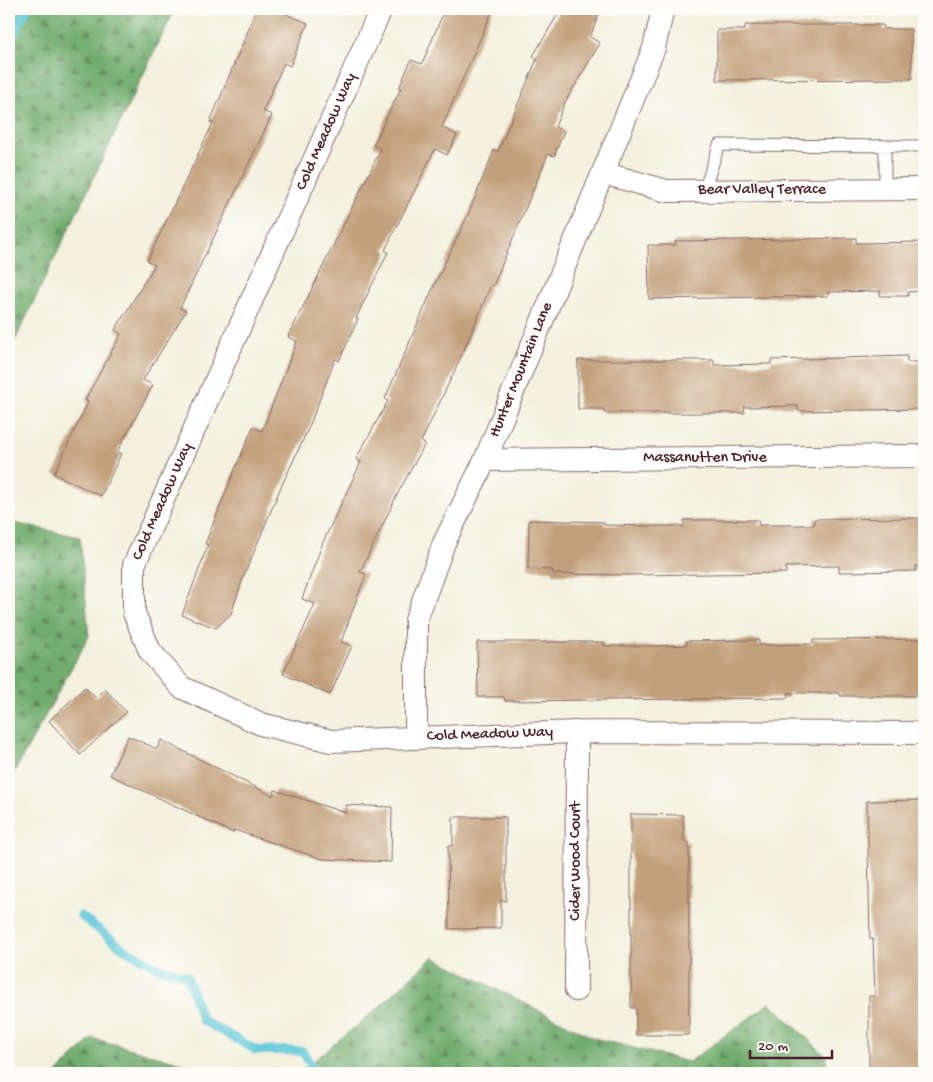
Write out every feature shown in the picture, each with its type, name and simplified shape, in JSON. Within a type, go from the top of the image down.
[{"type":"street","name":"Cold Meadow Way","points":[[381,9],[134,565],[134,613],[150,651],[182,688],[261,724],[331,741],[576,732],[924,733]]},
{"type":"street","name":"Hunter Mountain Lane","points":[[416,738],[416,620],[444,543],[485,460],[654,48],[663,9]]},
{"type":"street","name":"Bear Valley Terrace","points":[[603,172],[667,191],[924,189]]},
{"type":"street","name":"Massanutten Drive","points":[[485,460],[924,456]]},
{"type":"street","name":"Cider Wood Court","points":[[576,732],[576,990]]},
{"type":"lane","points":[[704,191],[719,145],[924,146]]},
{"type":"lane","points":[[885,147],[885,189]]},
{"type":"green space","points":[[9,9],[175,9],[9,353]]},
{"type":"green space","points":[[9,522],[80,537],[89,636],[9,782]]},
{"type":"green space","points":[[433,957],[594,1038],[689,1062],[770,1003],[827,1057],[826,1073],[299,1073],[378,1008]]},
{"type":"green space","points":[[92,1038],[218,1073],[57,1073]]},
{"type":"building","points":[[257,9],[274,9],[308,23],[290,66],[284,63],[263,111],[272,115],[180,308],[186,311],[143,380],[153,385],[117,452],[121,454],[101,496],[54,474],[88,402],[85,400],[121,334],[115,330],[155,265],[147,261],[213,123],[210,122]]},
{"type":"building","points":[[445,9],[493,9],[442,127],[457,135],[447,155],[435,149],[385,250],[388,252],[356,318],[358,319],[339,361],[335,359],[309,427],[280,489],[243,578],[231,614],[216,628],[182,615],[208,545],[205,544],[235,469],[253,427],[262,431],[297,341],[288,337],[381,149],[373,145],[401,88],[399,88],[411,60],[422,64]]},
{"type":"building","points":[[561,9],[601,9],[590,37],[600,43],[565,102],[555,127],[564,131],[554,156],[548,154],[493,286],[491,285],[462,355],[421,442],[425,444],[398,493],[360,572],[366,574],[341,642],[352,646],[330,695],[283,674],[315,604],[302,599],[323,542],[361,462],[356,459],[388,401],[385,399],[433,288],[467,217],[494,150],[498,151],[537,59],[533,56]]},
{"type":"building","points":[[745,25],[883,25],[884,29],[911,29],[912,79],[717,80],[717,30],[745,30]]},
{"type":"building","points":[[856,238],[856,243],[924,242],[924,291],[908,292],[908,296],[880,296],[880,291],[828,292],[828,296],[649,299],[648,245],[676,245],[675,241]]},
{"type":"building","points":[[907,356],[907,362],[924,362],[924,409],[798,411],[798,406],[744,407],[745,413],[604,413],[604,409],[578,409],[578,360],[714,360],[714,365],[771,364],[771,360]]},
{"type":"building","points":[[924,518],[924,566],[916,566],[916,571],[839,572],[839,566],[786,567],[786,573],[630,575],[553,574],[553,570],[528,569],[529,520],[604,522],[604,525],[684,526],[684,520],[759,520],[758,525],[814,525],[814,519]]},
{"type":"building","points":[[924,639],[924,692],[917,692],[917,696],[840,696],[840,693],[788,693],[788,698],[505,701],[504,697],[478,697],[477,642],[604,642],[604,646],[656,646],[686,645],[686,641],[759,640],[759,645],[813,644],[813,640]]},
{"type":"building","points":[[85,687],[96,698],[105,689],[126,712],[80,755],[49,721]]},
{"type":"building","points":[[128,736],[157,749],[161,740],[273,796],[275,790],[346,813],[346,805],[392,807],[391,862],[322,859],[234,830],[233,833],[110,775]]},
{"type":"building","points":[[921,800],[921,828],[924,828],[924,1073],[869,1073],[869,996],[875,996],[873,939],[870,939],[867,801]]},
{"type":"building","points":[[631,814],[683,815],[684,842],[689,842],[689,1035],[636,1035],[636,1008],[631,1008]]},
{"type":"building","points":[[453,817],[506,817],[506,901],[501,900],[501,928],[449,929],[448,846],[453,846]]},
{"type":"waterway","points":[[9,42],[27,9]]},
{"type":"waterway","points":[[81,916],[123,948],[157,967],[187,976],[202,1020],[256,1050],[302,1051],[316,1073]]}]
